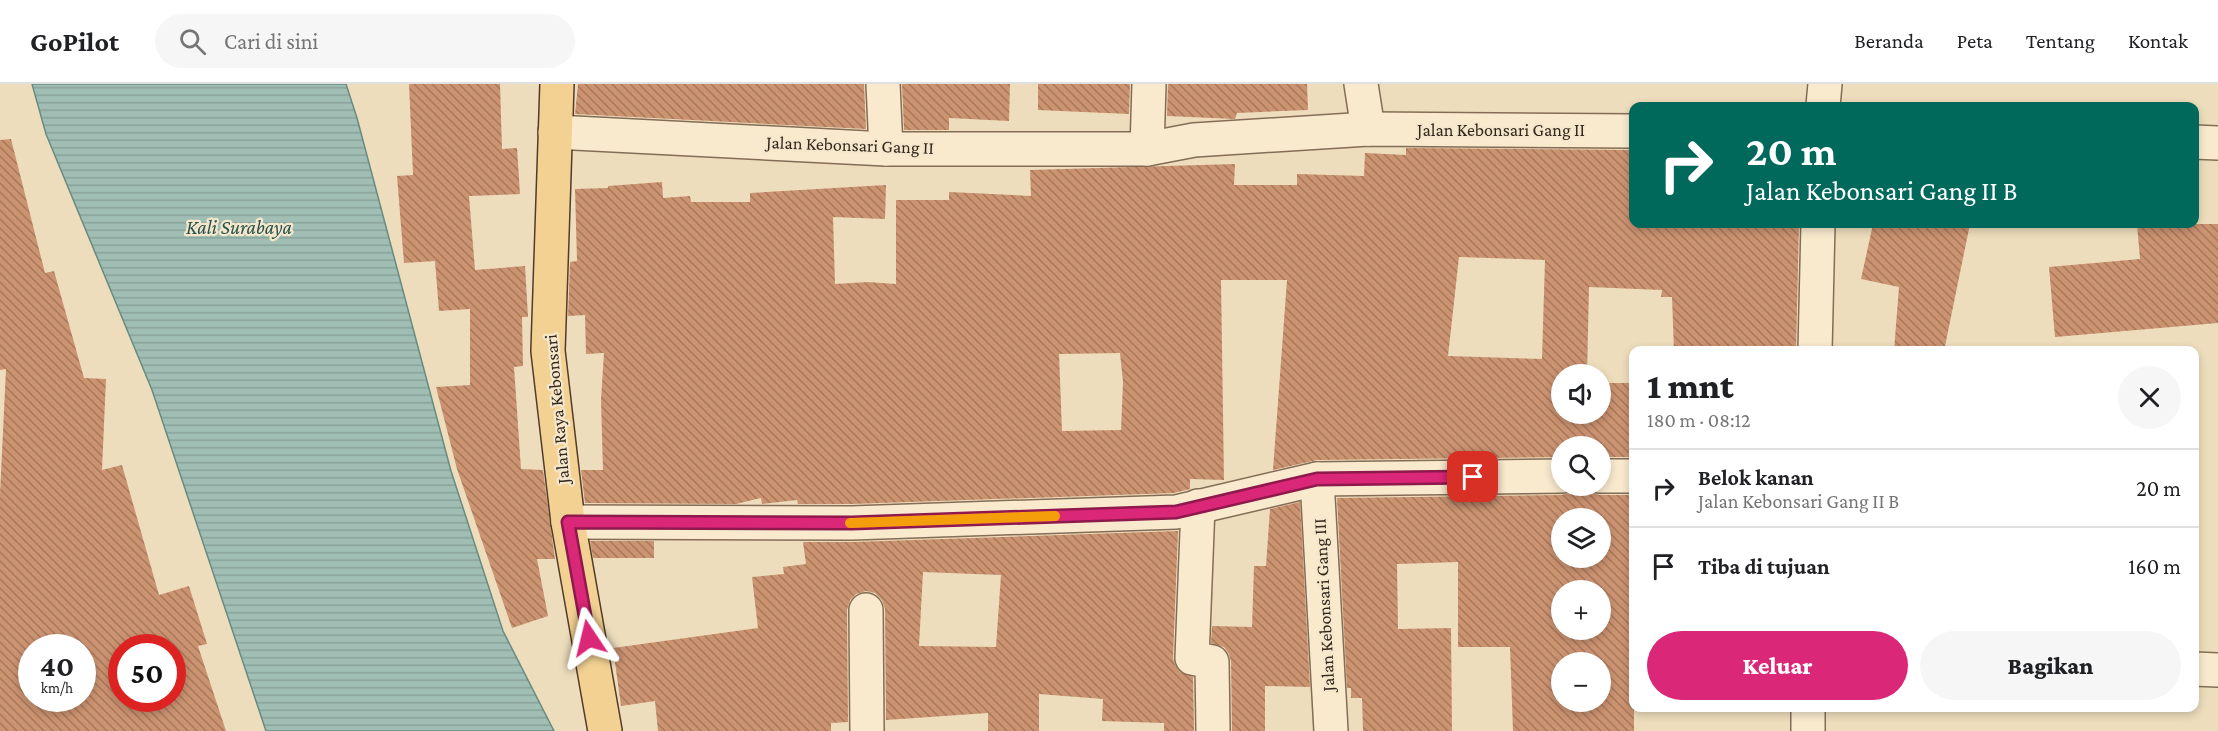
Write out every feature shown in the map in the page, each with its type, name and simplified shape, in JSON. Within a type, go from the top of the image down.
[{"type":"main road","name":"Jalan Raya Kebonsari","points":[[557,84],[548,351],[568,522],[605,731]]},
{"type":"street","points":[[883,84],[886,149]]},
{"type":"street","points":[[1147,149],[1149,84]]},
{"type":"street","points":[[1361,84],[1368,129]]},
{"type":"street","points":[[1824,102],[1826,84]]},
{"type":"street","name":"Jalan Kebonsari Gang II","points":[[555,132],[886,149],[1147,149],[1194,140],[1368,129],[1629,131]]},
{"type":"street","points":[[2199,142],[2218,143]]},
{"type":"street","points":[[1815,346],[1818,228]]},
{"type":"street","points":[[568,522],[852,523],[1176,512],[1317,479],[1551,476]]},
{"type":"street","points":[[1611,476],[1629,476]]},
{"type":"street","name":"Jalan Kebonsari Gang III","points":[[1317,479],[1331,731]]},
{"type":"street","points":[[1198,506],[1192,658],[1212,662],[1213,731]]},
{"type":"street","points":[[866,609],[867,731]]},
{"type":"street","points":[[2199,669],[2218,670]]},
{"type":"street","points":[[1808,712],[1808,731]]},
{"type":"water","name":"Kali Surabaya","points":[[32,84],[346,84],[451,471],[503,631],[554,731],[266,731],[152,390],[46,134]]},
{"type":"building","points":[[409,84],[500,84],[502,149],[517,148],[520,194],[469,196],[475,270],[525,266],[528,317],[522,317],[523,366],[514,367],[521,469],[543,470],[555,559],[537,559],[548,616],[512,628],[457,469],[436,387],[470,385],[470,309],[439,311],[435,261],[404,263],[397,176],[413,175]]},
{"type":"building","points":[[578,84],[864,84],[866,129],[575,114]]},
{"type":"building","points":[[902,84],[1010,84],[1009,121],[949,118],[949,130],[904,130]]},
{"type":"building","points":[[1038,84],[1130,84],[1129,114],[1038,110]]},
{"type":"building","points":[[1168,84],[1307,84],[1308,110],[1237,113],[1235,119],[1167,116]]},
{"type":"building","points":[[11,139],[45,273],[54,271],[84,378],[106,379],[102,470],[122,465],[159,595],[189,586],[207,644],[198,646],[226,731],[0,731],[0,494],[6,369],[0,370],[0,140]]},
{"type":"building","points":[[1406,148],[1629,150],[1629,228],[1799,228],[1796,346],[1674,346],[1672,297],[1661,297],[1662,290],[1589,287],[1587,364],[1551,364],[1551,424],[1611,424],[1611,383],[1629,383],[1629,457],[1611,457],[1611,436],[1551,436],[1551,457],[1317,460],[1273,470],[1287,280],[1221,280],[1224,480],[1190,479],[1190,489],[1174,493],[852,504],[798,504],[797,500],[762,504],[761,498],[736,504],[585,503],[581,470],[603,470],[601,400],[604,353],[586,354],[585,315],[568,316],[570,262],[577,261],[575,189],[662,182],[663,198],[690,196],[691,202],[750,202],[750,193],[886,185],[885,219],[833,217],[835,284],[868,282],[896,284],[896,200],[949,200],[949,192],[1031,196],[1030,170],[1235,164],[1234,185],[1297,185],[1297,174],[1364,176],[1365,153],[1406,155]],"holes":[[[1459,257],[1545,260],[1542,359],[1448,356]],[[1120,353],[1123,382],[1121,430],[1062,431],[1059,354]]]},
{"type":"building","points":[[2199,224],[2218,224],[2218,323],[2055,337],[2049,267],[2140,259],[2137,228],[2199,228]]},
{"type":"building","points":[[1872,228],[1969,228],[1945,346],[1894,346],[1899,287],[1861,279]]},
{"type":"building","points":[[1629,495],[1629,712],[1634,712],[1634,731],[1513,731],[1510,647],[1458,647],[1458,562],[1397,564],[1398,629],[1451,628],[1452,731],[1363,731],[1362,698],[1351,698],[1351,688],[1347,688],[1337,498]]},
{"type":"building","points":[[1300,502],[1310,687],[1265,686],[1265,731],[1232,731],[1231,661],[1224,647],[1211,643],[1212,626],[1252,627],[1254,566],[1266,566],[1270,509]]},
{"type":"building","points":[[1178,531],[1173,658],[1180,672],[1193,677],[1194,731],[1164,731],[1164,723],[1102,721],[1103,699],[1039,694],[1039,731],[988,731],[988,713],[886,720],[885,609],[882,600],[875,593],[866,591],[856,594],[850,600],[847,610],[848,722],[831,723],[831,731],[658,731],[655,701],[621,706],[613,648],[758,628],[752,577],[784,574],[783,567],[806,564],[803,542]],"holes":[[[923,572],[1001,575],[996,647],[919,646]]]},
{"type":"building","points":[[590,541],[654,541],[654,558],[593,558]]},
{"type":"slow traffic","points":[[850,523],[1055,516]]},
{"type":"route","points":[[589,638],[568,522],[852,523],[1176,512],[1317,479],[1473,477]]}]
